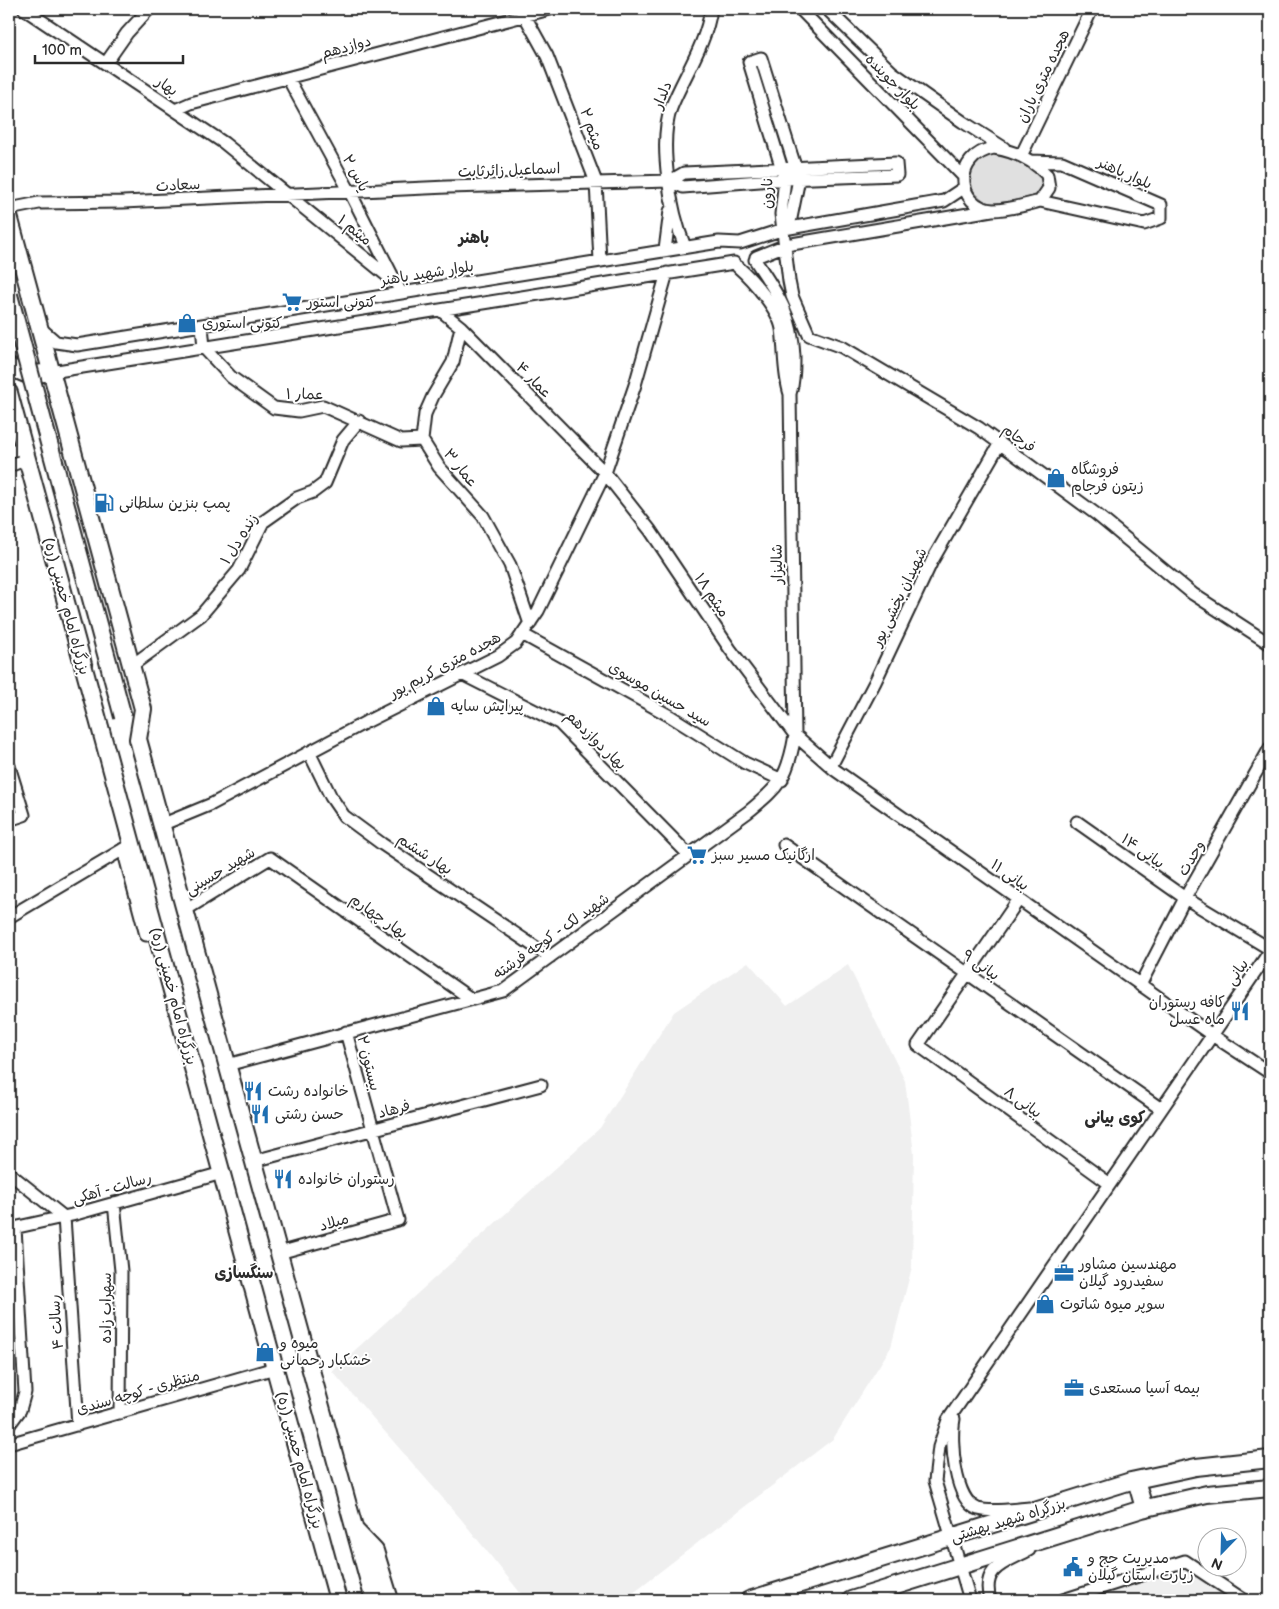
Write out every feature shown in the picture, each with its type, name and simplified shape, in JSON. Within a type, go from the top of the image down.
[{"type":"highway","name":"بزرگراه امام خمینی (ره)","points":[[9,216],[11,231],[47,355],[143,711],[138,739],[374,1600]]},
{"type":"highway","name":"بزرگراه امام خمینی (ره)","points":[[9,295],[123,717],[127,730],[138,739]]},
{"type":"highway","points":[[15,371],[37,367],[47,355]]},
{"type":"highway","points":[[15,371],[34,375],[51,372]]},
{"type":"highway","points":[[10,399],[32,389],[43,387],[56,390]]},
{"type":"highway","name":"بزرگراه امام خمینی (ره)","points":[[10,399],[20,452],[127,846],[222,1173],[338,1600]]},
{"type":"highway","name":"بزرگراه شهید بهشتی","points":[[749,1600],[1136,1480],[1206,1465],[1270,1459]]},
{"type":"highway","points":[[1136,1480],[1144,1508]]},
{"type":"highway","name":"بزرگراه شهید بهشتی","points":[[851,1600],[1144,1508],[1207,1494],[1270,1488]]},
{"type":"highway","points":[[354,1529],[376,1553],[390,1600]]},
{"type":"street","name":"بهار","points":[[24,9],[224,143],[287,195]]},
{"type":"street","points":[[106,63],[127,33],[149,9]]},
{"type":"street","name":"دوازدهم","points":[[175,110],[190,103],[523,13],[550,9]]},
{"type":"street","name":"دلدار","points":[[671,197],[665,130],[672,108],[708,27],[711,9]]},
{"type":"street","name":"بلوار جوینده","points":[[800,9],[964,182]]},
{"type":"street","name":"بلوار جوینده","points":[[827,9],[892,72],[963,122],[1008,150]]},
{"type":"street","name":"هجده متری باران","points":[[1025,159],[1092,9]]},
{"type":"street","name":"میثم ۲","points":[[523,13],[547,56],[596,182],[600,261]]},
{"type":"street","name":"نارون","points":[[761,58],[799,178],[791,218],[784,229],[781,214],[784,173],[749,62],[761,58]]},
{"type":"street","name":"یاس ۲","points":[[288,78],[350,192],[398,288]]},
{"type":"street","points":[[51,372],[668,273],[736,265],[745,268],[751,265],[756,258],[786,246],[1040,201],[1049,188],[1049,180],[1042,170],[1008,150],[994,148],[981,151],[971,158],[964,182],[944,201],[784,229],[740,243],[731,252],[736,265]]},
{"type":"street","name":"بلوار باهنر","points":[[1025,159],[1062,162],[1161,205],[1161,218],[1144,224],[1040,201]]},
{"type":"street","points":[[896,164],[897,175],[799,178],[784,173],[795,167],[896,164]]},
{"type":"street","name":"اسماعیل زائرثابت","points":[[350,192],[596,182],[670,181],[683,186],[784,173]]},
{"type":"street","points":[[964,182],[969,196],[976,203],[992,210]]},
{"type":"street","name":"سعادت","points":[[9,209],[39,203],[123,202],[350,192]]},
{"type":"street","name":"میثم ۱","points":[[287,195],[398,288]]},
{"type":"street","points":[[671,197],[678,229],[685,247]]},
{"type":"street","points":[[665,250],[671,197]]},
{"type":"street","points":[[784,229],[792,296],[809,335],[788,336]]},
{"type":"street","name":"بلوار شهید باهنر","points":[[38,324],[51,340],[71,346],[268,314],[398,288],[600,261],[719,242],[740,243]]},
{"type":"street","points":[[740,243],[752,246],[756,258]]},
{"type":"street","name":"شالیزار","points":[[756,258],[779,296],[789,317],[786,383],[790,394],[795,734]]},
{"type":"street","name":"شالیزار","points":[[736,265],[773,308],[788,336]]},
{"type":"street","name":"هجده متری کریم پور","points":[[161,825],[212,804],[309,752],[498,656],[516,643],[542,603],[605,474],[635,385],[668,273]]},
{"type":"street","name":"عمار ۴","points":[[440,310],[461,327],[605,474]]},
{"type":"street","points":[[268,314],[272,337]]},
{"type":"street","points":[[202,325],[204,348]]},
{"type":"street","points":[[422,440],[426,414],[433,396],[453,362],[461,327]]},
{"type":"street","name":"فرجام","points":[[809,335],[842,347],[939,403],[1000,443],[1096,514],[1193,594],[1270,644]]},
{"type":"street","name":"عمار ۱","points":[[204,348],[231,377],[274,408],[299,411],[323,406],[401,441],[422,440]]},
{"type":"street","name":"زنده دل ۱","points":[[131,666],[201,615],[239,570],[264,522],[297,498],[313,492],[325,483],[343,440],[359,421]]},
{"type":"street","name":"عمار ۳","points":[[422,440],[439,467],[483,516],[510,565],[530,624]]},
{"type":"street","name":"شهیدان بخشی پور","points":[[831,766],[875,682],[932,561],[1000,443]]},
{"type":"street","points":[[9,466],[20,452]]},
{"type":"street","name":"میثم ۱۸","points":[[605,474],[650,530],[730,649],[795,734]]},
{"type":"street","name":"سید حسین موسوی","points":[[522,634],[670,716],[745,763],[782,780]]},
{"type":"street","name":"بهار دوازدهم","points":[[462,674],[559,723],[689,855]]},
{"type":"street","name":"بیانی ۱۱","points":[[795,734],[831,766],[1140,985],[1270,1073]]},
{"type":"street","name":"شهید لک - کوچه فرشته","points":[[227,1065],[503,991],[775,790],[782,780],[792,754],[795,734]]},
{"type":"street","name":"وحدت","points":[[1140,985],[1185,898],[1270,748]]},
{"type":"street","name":"بهار ششم","points":[[309,752],[331,797],[344,816],[382,844],[550,957]]},
{"type":"street","points":[[9,766],[24,815],[9,820]]},
{"type":"street","name":"بیانی ۱۴","points":[[1077,822],[1185,898],[1270,950]]},
{"type":"street","name":"بیانی ۹","points":[[784,845],[1161,1109]]},
{"type":"street","points":[[9,917],[127,846],[146,935]]},
{"type":"street","name":"شهید حسینی","points":[[185,910],[270,858]]},
{"type":"street","name":"بهار چهارم","points":[[270,858],[471,999]]},
{"type":"street","points":[[968,973],[1018,899]]},
{"type":"street","name":"بیانی","points":[[970,1600],[937,1490],[935,1474],[942,1436],[956,1408],[1270,950]]},
{"type":"street","name":"بیانی ۸","points":[[968,973],[918,1045],[1110,1184]]},
{"type":"street","name":"بیستون ۲","points":[[346,1032],[398,1220]]},
{"type":"street","name":"فرهاد","points":[[254,1161],[541,1085]]},
{"type":"street","points":[[9,1173],[64,1217]]},
{"type":"street","name":"رسالت - آهکی","points":[[12,1228],[64,1217],[222,1173]]},
{"type":"street","name":"سهراب زاده","points":[[114,1203],[121,1271],[120,1413]]},
{"type":"street","name":"رسالت ۴","points":[[64,1217],[78,1425]]},
{"type":"street","name":"میلاد","points":[[279,1253],[398,1220]]},
{"type":"street","points":[[9,1425],[20,1410],[25,1392],[12,1228]]},
{"type":"street","name":"منتظری - کوچه سندی","points":[[9,1444],[275,1368]]},
{"type":"street","points":[[956,1408],[952,1436],[953,1452],[963,1494],[969,1503],[982,1510],[1047,1507]]},
{"type":"street","points":[[990,1600],[988,1583],[994,1570],[1056,1535]]},
{"type":"street","points":[[1063,1600],[1185,1561],[1244,1600]]},
{"type":"shaded area","points":[[991,153],[1017,160],[1043,177],[1044,188],[1036,197],[990,204],[974,191],[969,179],[969,173],[976,161]]},
{"type":"shaded area","points":[[748,962],[787,1006],[848,965],[905,1081],[914,1154],[912,1267],[891,1347],[833,1439],[623,1600],[526,1600],[461,1519],[332,1371],[600,1128],[674,1012]]},
{"type":"shaded area","points":[[1185,1567],[1234,1600],[1076,1600]]},
{"type":"place","name":"کتونی استور","points":[[292,302]]},
{"type":"place","name":"کتونی استوری","points":[[187,323]]},
{"type":"place","name":"فروشگاه زیتون فرجام","points":[[1056,478]]},
{"type":"place","name":"پمپ بنزین سلطانی","points":[[104,503]]},
{"type":"place","name":"پیرایش سایه","points":[[436,706]]},
{"type":"place","name":"ارگانیک مسیر سبز","points":[[697,855]]},
{"type":"place","name":"کافه رستوران ماه عسل","points":[[1240,1011]]},
{"type":"place","name":"خانواده رشت","points":[[253,1091]]},
{"type":"place","name":"حسن رشتی","points":[[260,1114]]},
{"type":"place","name":"رستوران خانواده","points":[[283,1179]]},
{"type":"place","name":"مهندسین مشاور سفیدرود گیلان","points":[[1064,1273]]},
{"type":"place","name":"سوپر میوه شاتوت","points":[[1045,1304]]},
{"type":"place","name":"میوه و خشکبار رحمانی","points":[[265,1352]]},
{"type":"place","name":"بیمه آسیا مستعدی","points":[[1074,1388]]},
{"type":"place","name":"مدیریت حج و زیارت استان گیلان","points":[[1073,1567]]},
{"type":"district","name":"باهنر","points":[[474,237]]},
{"type":"district","name":"کوی بیانی","points":[[1115,1117]]},
{"type":"district","name":"سنگسازی","points":[[244,1272]]}]
